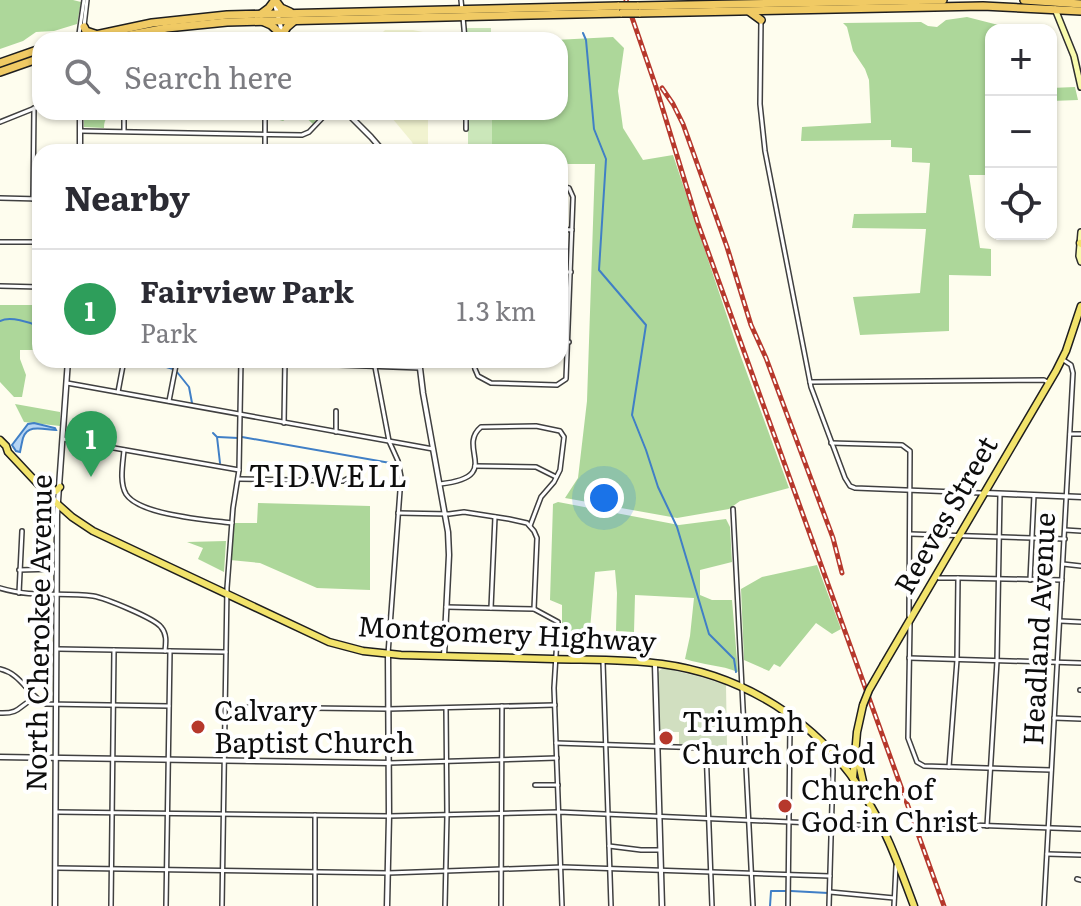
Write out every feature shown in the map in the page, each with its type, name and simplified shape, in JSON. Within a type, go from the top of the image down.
[{"type":"highway","points":[[260,17],[275,0],[294,16]]},
{"type":"highway","points":[[904,3],[943,0]]},
{"type":"highway","points":[[1024,0],[1081,11]]},
{"type":"highway","points":[[638,10],[761,8],[795,4],[1081,4]]},
{"type":"highway","points":[[126,32],[167,24],[260,17],[620,10],[748,11],[761,8]]},
{"type":"highway","points":[[1061,20],[1063,13],[1071,9]]},
{"type":"highway","points":[[285,32],[294,16]]},
{"type":"highway","points":[[260,17],[278,32]]},
{"type":"highway","points":[[84,27],[88,32]]},
{"type":"highway","points":[[0,63],[32,55]]},
{"type":"highway","points":[[0,72],[32,57]]},
{"type":"main road","points":[[1052,3],[1074,56],[1081,87]]},
{"type":"main road","points":[[1081,232],[1081,262]]},
{"type":"main road","name":"Reeves Street","points":[[867,800],[856,748],[858,725],[867,694],[1049,383],[1062,359],[1081,306]]},
{"type":"main road","name":"Montgomery Highway","points":[[0,440],[8,452]]},
{"type":"main road","name":"Montgomery Highway","points":[[0,447],[58,505],[93,531],[329,642],[388,654],[655,663],[697,671],[742,687],[794,717],[849,771],[867,800]]},
{"type":"main road","points":[[40,487],[52,492],[60,487]]},
{"type":"main road","points":[[857,762],[856,770],[849,771],[851,764],[857,762]]},
{"type":"main road","points":[[867,800],[882,826],[914,906]]},
{"type":"street","points":[[83,32],[86,0]]},
{"type":"street","points":[[79,32],[86,0]]},
{"type":"street","points":[[275,0],[282,32]]},
{"type":"street","points":[[461,0],[464,32]]},
{"type":"street","points":[[761,8],[761,125],[810,382],[850,486],[1081,497]]},
{"type":"street","points":[[0,122],[32,109]]},
{"type":"street","points":[[34,120],[34,144]]},
{"type":"street","points":[[80,120],[80,144]]},
{"type":"street","points":[[124,120],[124,131]]},
{"type":"street","points":[[265,120],[265,144]]},
{"type":"street","points":[[80,131],[305,134],[320,120]]},
{"type":"street","points":[[354,120],[377,144]]},
{"type":"street","points":[[466,120],[466,129]]},
{"type":"street","points":[[476,368],[478,376],[491,383],[557,385],[568,376],[573,195],[568,187]]},
{"type":"street","points":[[0,198],[32,199]]},
{"type":"street","points":[[568,230],[572,230]]},
{"type":"street","points":[[0,242],[32,242]]},
{"type":"street","points":[[0,286],[32,287]]},
{"type":"street","name":"Headland Avenue","points":[[1044,906],[1073,371],[1071,365],[1062,359]]},
{"type":"street","name":"North Cherokee Avenue","points":[[55,906],[58,505],[67,368]]},
{"type":"street","points":[[118,392],[122,368]]},
{"type":"street","points":[[169,401],[175,368]]},
{"type":"street","points":[[222,906],[227,595],[239,470],[241,368]]},
{"type":"street","points":[[284,423],[285,368]]},
{"type":"street","points":[[375,368],[389,441],[400,471],[388,654],[387,906]]},
{"type":"street","points":[[420,368],[449,549],[444,656]]},
{"type":"street","points":[[810,382],[1044,380],[1049,383]]},
{"type":"street","points":[[66,383],[433,449]]},
{"type":"street","points":[[336,411],[336,432]]},
{"type":"street","points":[[440,484],[470,475],[475,466],[474,436],[478,428],[506,425],[557,430],[563,434],[560,467],[541,497],[530,526]]},
{"type":"street","points":[[1070,434],[1081,434]]},
{"type":"street","points":[[63,439],[239,470]]},
{"type":"street","points":[[831,443],[905,446],[912,454],[908,742],[915,760],[921,766],[1051,770]]},
{"type":"street","points":[[124,450],[123,485],[125,493],[132,500],[164,513],[232,523]]},
{"type":"street","points":[[475,466],[536,467],[556,477]]},
{"type":"street","points":[[238,479],[343,481],[349,478]]},
{"type":"street","points":[[987,826],[997,661],[1000,493]]},
{"type":"street","points":[[1030,580],[1035,495]]},
{"type":"street","points":[[733,509],[753,906]]},
{"type":"street","points":[[398,513],[464,512],[518,521],[530,526],[537,538],[534,609]]},
{"type":"street","points":[[491,608],[495,517]]},
{"type":"street","points":[[1065,530],[1081,531]]},
{"type":"street","points":[[19,593],[22,531]]},
{"type":"street","points":[[910,534],[1065,539]]},
{"type":"street","points":[[1063,564],[1081,566]]},
{"type":"street","points":[[19,570],[58,569]]},
{"type":"street","points":[[936,576],[1062,580]]},
{"type":"street","points":[[949,767],[957,660],[958,578]]},
{"type":"street","points":[[0,588],[19,593],[99,597],[154,622],[165,633],[169,706],[166,906]]},
{"type":"street","points":[[446,607],[534,609],[558,622],[555,705],[564,906]]},
{"type":"street","points":[[1060,621],[1081,622]]},
{"type":"street","points":[[58,649],[226,652]]},
{"type":"street","points":[[111,906],[114,650]]},
{"type":"street","points":[[909,658],[1081,663]]},
{"type":"street","points":[[603,660],[611,906]]},
{"type":"street","points":[[655,663],[662,906]]},
{"type":"street","points":[[0,669],[15,675],[36,698],[46,704],[169,706]]},
{"type":"street","points":[[0,713],[17,711],[36,698]]},
{"type":"street","points":[[225,707],[388,709],[555,705]]},
{"type":"street","points":[[501,906],[502,706]]},
{"type":"street","points":[[445,906],[446,708]]},
{"type":"street","points":[[788,906],[790,725],[794,717]]},
{"type":"street","points":[[1054,718],[1081,719]]},
{"type":"street","points":[[556,743],[706,748],[712,906]]},
{"type":"street","points":[[829,906],[833,770],[830,750]]},
{"type":"street","points":[[0,757],[389,763],[557,758]]},
{"type":"street","points":[[833,770],[838,767],[849,771]]},
{"type":"street","points":[[535,785],[558,785]]},
{"type":"street","points":[[56,812],[389,816],[559,812],[882,826]]},
{"type":"street","points":[[315,815],[315,906]]},
{"type":"street","points":[[943,824],[1081,829]]},
{"type":"street","points":[[609,846],[660,850]]},
{"type":"street","points":[[1047,854],[1081,855]]},
{"type":"street","points":[[894,906],[897,862]]},
{"type":"street","points":[[56,868],[388,873],[561,867],[830,876]]},
{"type":"street","points":[[829,892],[894,898]]},
{"type":"green space","points":[[0,0],[81,2],[77,24],[54,31],[32,32],[23,41],[0,49]]},
{"type":"green space","points":[[967,17],[994,24],[985,24],[985,175],[969,175],[980,248],[991,249],[991,276],[949,275],[949,331],[860,335],[853,297],[920,293],[926,229],[852,228],[854,214],[926,213],[930,163],[912,162],[912,148],[891,147],[891,140],[801,141],[802,127],[871,123],[869,80],[853,51],[847,27],[843,23],[921,22],[937,27],[946,20]]},
{"type":"green space","points":[[467,28],[491,28],[491,32],[467,32]]},
{"type":"green space","points":[[413,30],[423,32],[383,32]]},
{"type":"green space","points":[[613,37],[624,48],[618,91],[623,128],[643,160],[673,155],[789,488],[740,501],[729,509],[677,518],[565,498],[578,478],[587,401],[595,164],[568,164],[568,144],[492,144],[492,120],[568,120],[568,39]]},
{"type":"green space","points":[[1075,87],[1078,100],[1057,101],[1057,88]]},
{"type":"green space","points":[[84,120],[106,120],[104,128],[84,127]]},
{"type":"green space","points":[[394,120],[428,120],[428,144],[412,142]]},
{"type":"green space","points":[[468,120],[492,120],[492,144],[468,144]]},
{"type":"green space","points":[[0,305],[32,305],[32,350],[20,350],[26,375],[22,397],[14,397],[0,382]]},
{"type":"green space","points":[[15,404],[60,412],[60,426],[24,422]]},
{"type":"green space","points":[[558,502],[679,525],[726,519],[730,527],[732,562],[700,570],[700,595],[712,600],[732,600],[738,672],[685,659],[694,598],[635,595],[634,632],[616,631],[615,570],[595,572],[590,629],[584,629],[583,638],[562,639],[562,605],[550,600],[553,504]]},
{"type":"green space","points":[[258,503],[370,506],[370,590],[317,588],[260,563],[230,560],[233,523],[257,523]]},
{"type":"green space","points":[[226,541],[224,572],[198,559],[203,548],[187,542]]},
{"type":"green space","points":[[817,565],[841,629],[832,634],[816,623],[780,667],[774,664],[769,671],[744,660],[741,589],[762,577]]},
{"type":"green space","points":[[664,668],[726,685],[727,748],[679,744],[679,732],[658,732],[658,673]]},
{"type":"water","points":[[28,424],[56,430],[29,430],[25,433],[20,452],[16,451],[12,445]]},
{"type":"waterway","points":[[583,33],[594,129],[606,159],[599,270],[646,325],[632,415],[658,487],[677,527],[709,634],[734,659],[736,672]]},
{"type":"waterway","points":[[0,321],[14,319],[32,324]]},
{"type":"waterway","points":[[177,372],[189,387],[192,403]]},
{"type":"waterway","points":[[213,433],[217,437],[220,463]]},
{"type":"waterway","points":[[218,437],[238,438]]},
{"type":"waterway","points":[[242,437],[396,464]]},
{"type":"waterway","points":[[770,906],[771,891],[785,891]]},
{"type":"waterway","points":[[791,891],[828,893]]},
{"type":"railway","points":[[626,0],[697,221],[944,906]]},
{"type":"railway","points":[[662,88],[683,124],[751,325],[833,538],[842,573]]},
{"type":"place","name":"Fairview Park","points":[[91,477]]},
{"type":"place","name":"Calvary Baptist Church","points":[[198,727]]},
{"type":"place","name":"Triumph Church of God","points":[[666,738]]},
{"type":"place","name":"Church of God in Christ","points":[[785,806]]},
{"type":"district","name":"TIDWELL","points":[[329,477]]}]
